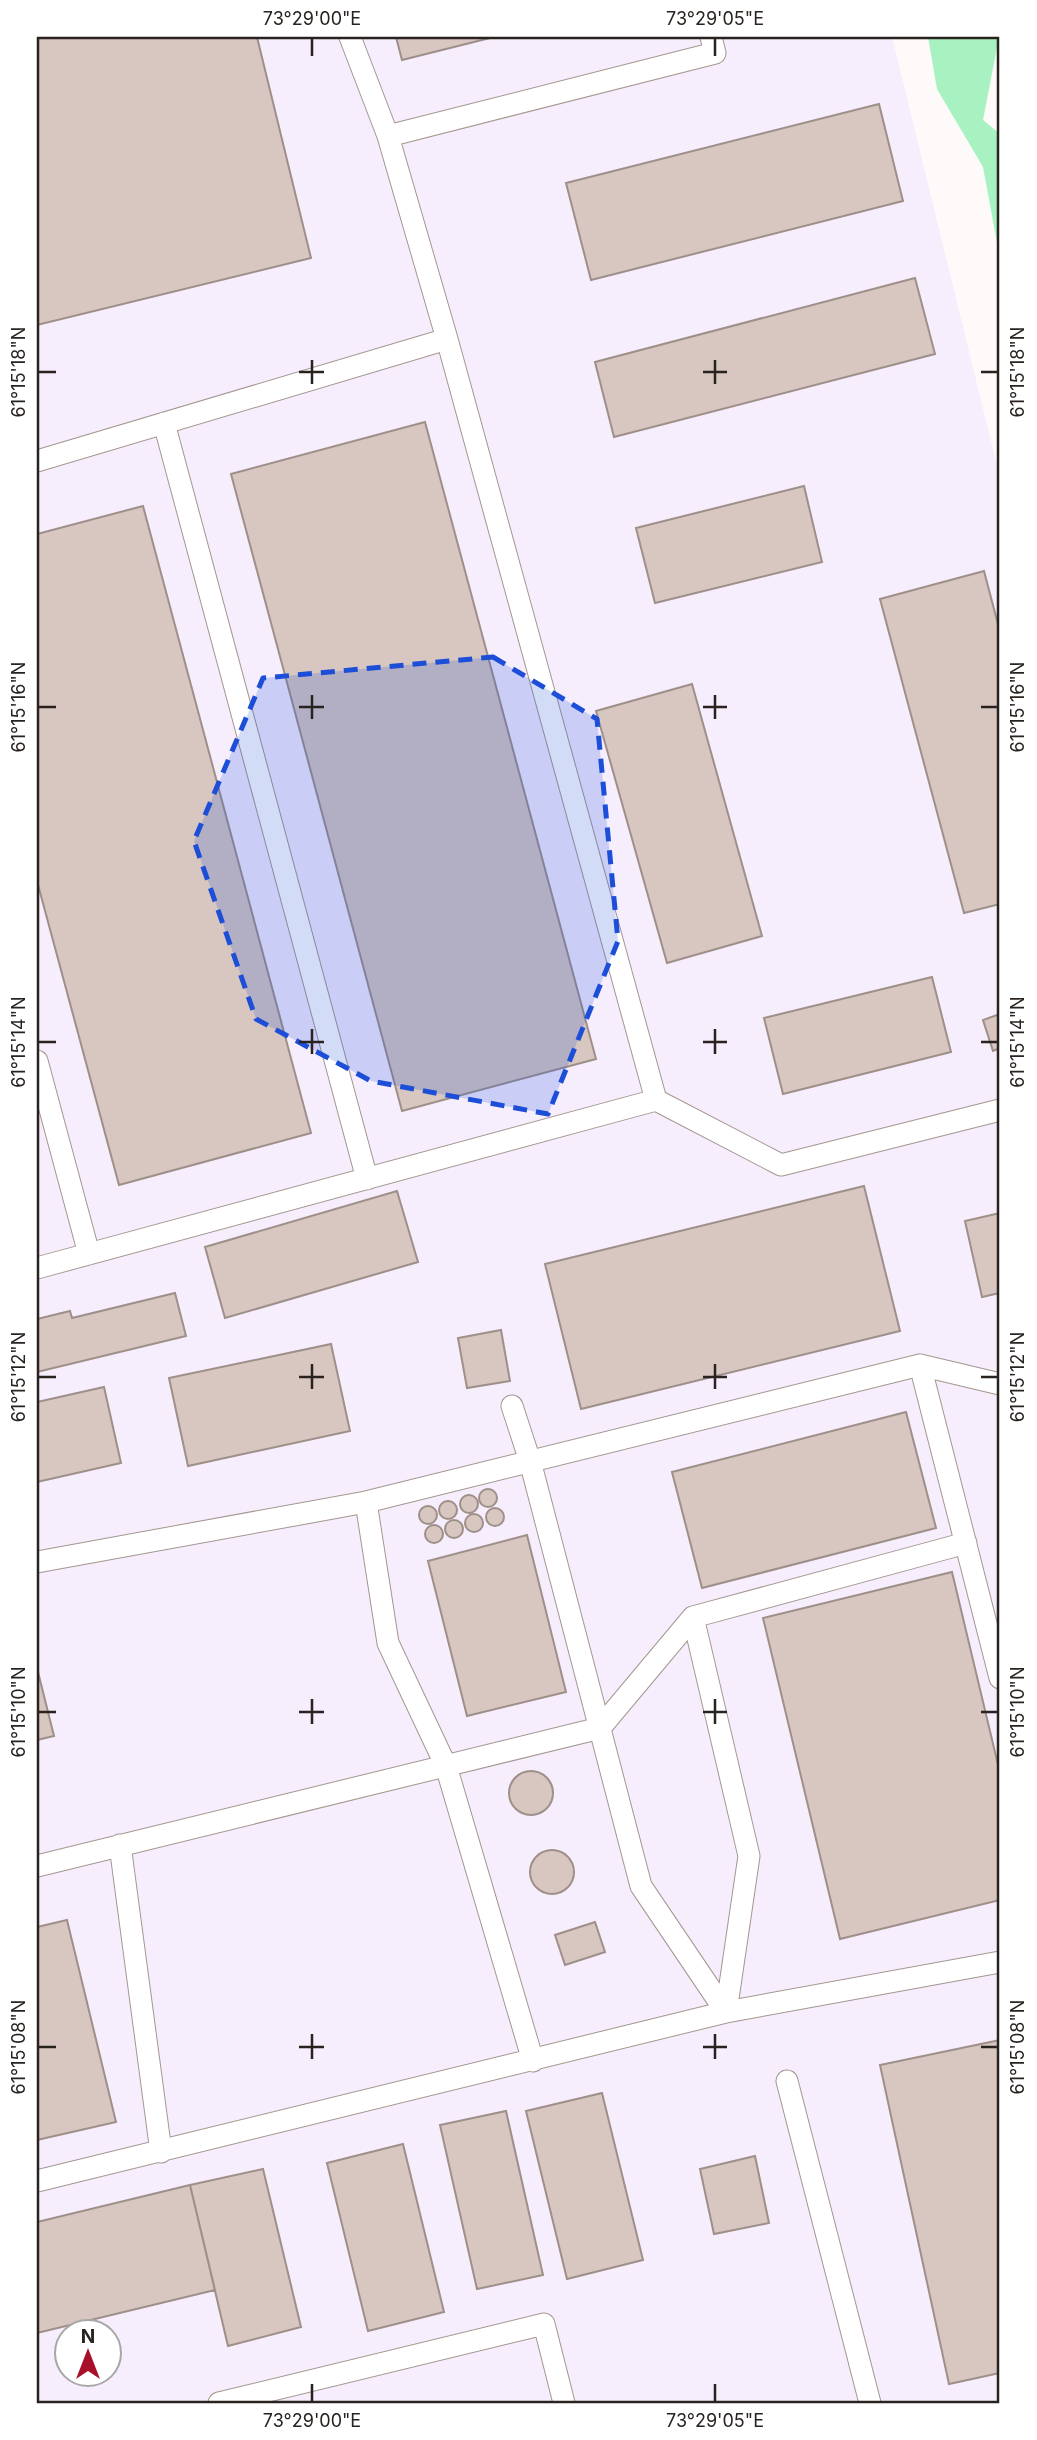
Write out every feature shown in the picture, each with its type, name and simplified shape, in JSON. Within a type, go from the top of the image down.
[{"type":"lane","points":[[350,37],[388,136],[447,339],[656,1100]]},
{"type":"lane","points":[[388,136],[715,53],[711,37]]},
{"type":"lane","points":[[37,461],[447,339]]},
{"type":"lane","points":[[164,423],[367,1179]]},
{"type":"lane","points":[[37,1061],[89,1254]]},
{"type":"lane","points":[[37,1268],[656,1100],[781,1165],[1000,1110]]},
{"type":"lane","points":[[920,1365],[1000,1678]]},
{"type":"lane","points":[[37,1562],[366,1502],[920,1365],[1000,1384]]},
{"type":"lane","points":[[512,1406],[530,1461],[641,1886],[726,2012]]},
{"type":"lane","points":[[366,1502],[388,1643],[446,1766],[533,2061]]},
{"type":"lane","points":[[37,1866],[600,1728],[693,1618],[966,1543]]},
{"type":"lane","points":[[693,1618],[749,1856],[726,2012]]},
{"type":"lane","points":[[120,1845],[161,2152]]},
{"type":"lane","points":[[37,2181],[726,2012],[1000,1962]]},
{"type":"lane","points":[[787,2081],[870,2403]]},
{"type":"lane","points":[[219,2403],[544,2324],[564,2403]]},
{"type":"highlighted area","points":[[493,657],[597,719],[618,941],[548,1114],[371,1081],[256,1019],[194,841],[263,678]]},
{"type":"shaded area","points":[[37,37],[892,37],[1000,478],[1000,2403],[37,2403]]},
{"type":"green space","points":[[928,37],[999,37],[983,120],[1000,134],[1000,259],[983,167],[937,89]]},
{"type":"building","points":[[37,37],[257,37],[311,258],[37,325]]},
{"type":"building","points":[[396,37],[494,37],[402,60]]},
{"type":"building","points":[[879,104],[903,201],[591,280],[566,183]]},
{"type":"building","points":[[915,278],[935,354],[614,437],[595,362]]},
{"type":"building","points":[[425,422],[596,1059],[402,1111],[231,474]]},
{"type":"building","points":[[804,486],[822,562],[655,603],[636,528]]},
{"type":"building","points":[[143,506],[311,1133],[119,1185],[37,881],[37,534]]},
{"type":"building","points":[[984,571],[1000,632],[1000,904],[964,913],[880,599]]},
{"type":"building","points":[[692,684],[762,936],[667,963],[596,711]]},
{"type":"building","points":[[932,977],[951,1052],[783,1094],[764,1018]]},
{"type":"building","points":[[1000,1014],[1000,1048],[993,1051],[983,1020]]},
{"type":"building","points":[[864,1186],[900,1331],[581,1409],[545,1264]]},
{"type":"building","points":[[397,1191],[418,1262],[225,1318],[205,1247]]},
{"type":"building","points":[[1000,1213],[1000,1293],[982,1297],[965,1221]]},
{"type":"building","points":[[175,1293],[186,1336],[37,1372],[37,1319],[70,1311],[72,1318]]},
{"type":"building","points":[[501,1330],[510,1381],[467,1388],[458,1338]]},
{"type":"building","points":[[331,1344],[350,1431],[188,1466],[169,1378]]},
{"type":"building","points":[[104,1387],[121,1463],[37,1482],[37,1402]]},
{"type":"building","points":[[906,1412],[936,1528],[702,1588],[672,1472]]},
{"type":"building","points":[[488,1489],[494,1492],[497,1498],[494,1504],[488,1507],[482,1504],[479,1498],[482,1492]]},
{"type":"building","points":[[469,1495],[475,1498],[478,1504],[475,1510],[469,1513],[463,1510],[460,1504],[463,1498]]},
{"type":"building","points":[[448,1501],[454,1504],[457,1510],[454,1516],[448,1519],[442,1516],[439,1510],[442,1504]]},
{"type":"building","points":[[428,1506],[434,1509],[437,1515],[434,1521],[428,1524],[422,1521],[419,1515],[422,1509]]},
{"type":"building","points":[[495,1508],[501,1511],[504,1517],[501,1523],[495,1526],[489,1523],[486,1517],[489,1511]]},
{"type":"building","points":[[474,1514],[480,1517],[483,1523],[480,1529],[474,1532],[468,1529],[465,1523],[468,1517]]},
{"type":"building","points":[[454,1520],[460,1523],[463,1529],[460,1535],[454,1538],[448,1535],[445,1529],[448,1523]]},
{"type":"building","points":[[434,1525],[440,1528],[443,1534],[440,1540],[434,1543],[428,1540],[425,1534],[428,1528]]},
{"type":"building","points":[[527,1535],[566,1692],[467,1716],[428,1561]]},
{"type":"building","points":[[952,1572],[1000,1773],[1000,1900],[840,1939],[763,1618]]},
{"type":"building","points":[[37,1668],[54,1736],[37,1740]]},
{"type":"building","points":[[531,1771],[546,1778],[553,1793],[546,1808],[531,1815],[516,1808],[509,1793],[516,1778]]},
{"type":"building","points":[[552,1850],[567,1857],[574,1872],[567,1887],[552,1894],[537,1887],[530,1872],[537,1857]]},
{"type":"building","points":[[67,1920],[116,2122],[37,2140],[37,1927]]},
{"type":"building","points":[[595,1922],[605,1952],[565,1965],[555,1935]]},
{"type":"building","points":[[1000,2040],[1000,2373],[949,2384],[880,2065]]},
{"type":"building","points":[[602,2093],[643,2260],[567,2279],[526,2111]]},
{"type":"building","points":[[506,2111],[543,2275],[477,2289],[440,2125]]},
{"type":"building","points":[[403,2144],[444,2312],[368,2331],[327,2163]]},
{"type":"building","points":[[755,2156],[769,2223],[714,2234],[700,2169]]},
{"type":"building","points":[[263,2169],[301,2327],[228,2346],[190,2185]]},
{"type":"building","points":[[190,2185],[215,2290],[99,2318],[52,2318],[52,2329],[37,2333],[37,2222]]}]
